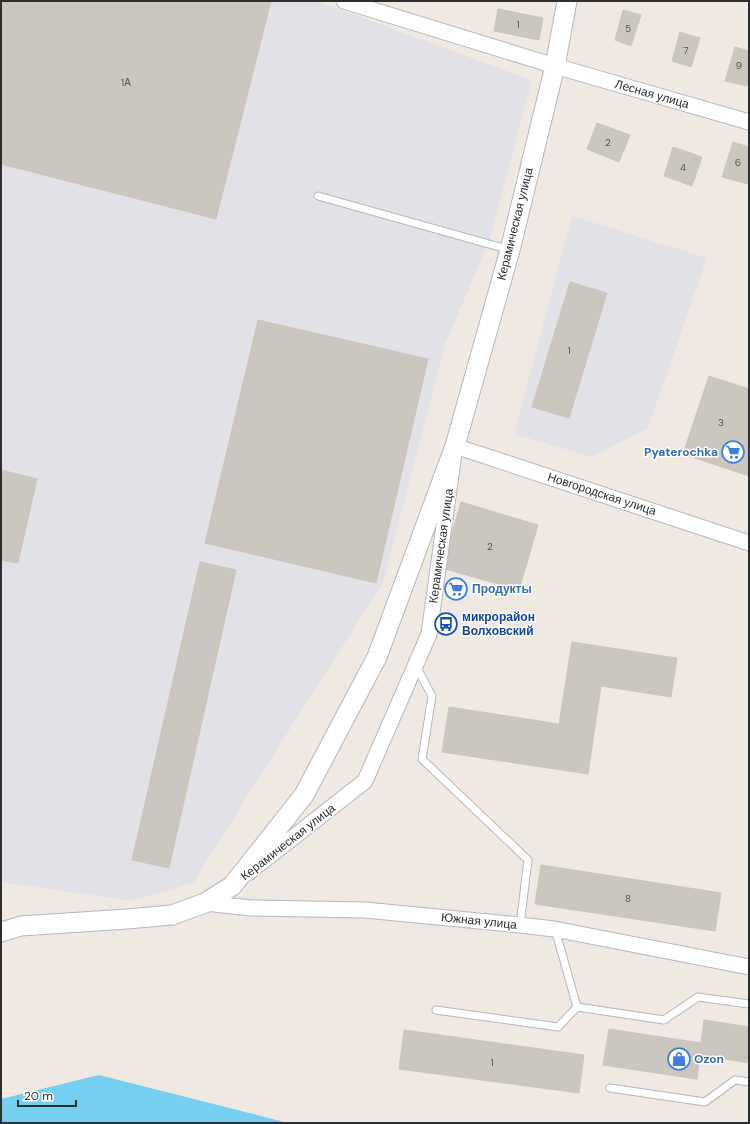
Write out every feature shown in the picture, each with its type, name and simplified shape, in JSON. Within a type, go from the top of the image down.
[{"type":"street","name":"Лесная улица","points":[[344,1],[554,66],[749,122]]},
{"type":"street","name":"Керамическая улица","points":[[232,886],[304,795],[376,657],[455,446],[510,250],[554,66],[567,1]]},
{"type":"street","name":"Керамическая улица","points":[[232,886],[365,782],[429,634],[455,446]]},
{"type":"street","name":"Новгородская улица","points":[[455,446],[749,543]]},
{"type":"street","points":[[1,932],[21,926],[172,915],[205,903],[232,886]]},
{"type":"street","name":"Южная улица","points":[[205,903],[251,908],[365,910],[520,925],[554,929],[749,967]]},
{"type":"lane","points":[[318,196],[510,250]]},
{"type":"lane","points":[[416,665],[432,696],[422,759],[528,860],[520,925]]},
{"type":"lane","points":[[554,929],[577,1007]]},
{"type":"lane","points":[[577,1007],[664,1020],[698,997],[749,1004]]},
{"type":"lane","points":[[436,1010],[558,1027],[577,1007]]},
{"type":"lane","points":[[610,1088],[706,1102],[735,1080],[749,1082]]},
{"type":"shaded area","points":[[1,1],[317,1],[532,80],[490,238],[445,345],[383,583],[193,883],[132,901],[1,882]]},
{"type":"shaded area","points":[[572,216],[707,258],[648,428],[592,457],[514,434]]},
{"type":"water","points":[[99,1075],[288,1123],[1,1123],[1,1099]]},
{"type":"building","points":[[1,1],[271,1],[216,219],[1,164]]},
{"type":"building","points":[[498,9],[543,18],[539,40],[494,31]]},
{"type":"building","points":[[623,10],[641,15],[631,46],[615,40]]},
{"type":"building","points":[[680,32],[700,38],[691,67],[672,61]]},
{"type":"building","points":[[735,47],[749,51],[749,80],[747,86],[725,81]]},
{"type":"building","points":[[597,123],[630,135],[619,162],[587,149]]},
{"type":"building","points":[[733,142],[749,147],[748,184],[722,177]]},
{"type":"building","points":[[673,147],[702,157],[692,186],[664,176]]},
{"type":"building","points":[[570,282],[607,293],[569,418],[532,407]]},
{"type":"building","points":[[258,320],[428,359],[376,583],[205,543]]},
{"type":"building","points":[[709,376],[749,389],[749,476],[683,454]]},
{"type":"building","points":[[1,470],[37,479],[18,563],[1,560]]},
{"type":"building","points":[[461,502],[538,525],[519,590],[442,568]]},
{"type":"building","points":[[200,562],[236,570],[169,868],[132,860]]},
{"type":"building","points":[[572,642],[677,658],[671,697],[601,686],[588,774],[442,752],[449,707],[559,724]]},
{"type":"building","points":[[541,865],[721,893],[715,931],[535,904]]},
{"type":"building","points":[[704,1020],[749,1027],[749,1063],[700,1055],[697,1079],[603,1065],[609,1029],[701,1043]]},
{"type":"building","points":[[404,1030],[584,1055],[579,1093],[399,1069]]},
{"type":"place","name":"Pyaterochka","points":[[733,452]]},
{"type":"place","name":"Продукты","points":[[456,589]]},
{"type":"place","name":"микрорайон Волховский","points":[[446,624]]},
{"type":"place","name":"Ozon","points":[[679,1059]]}]
